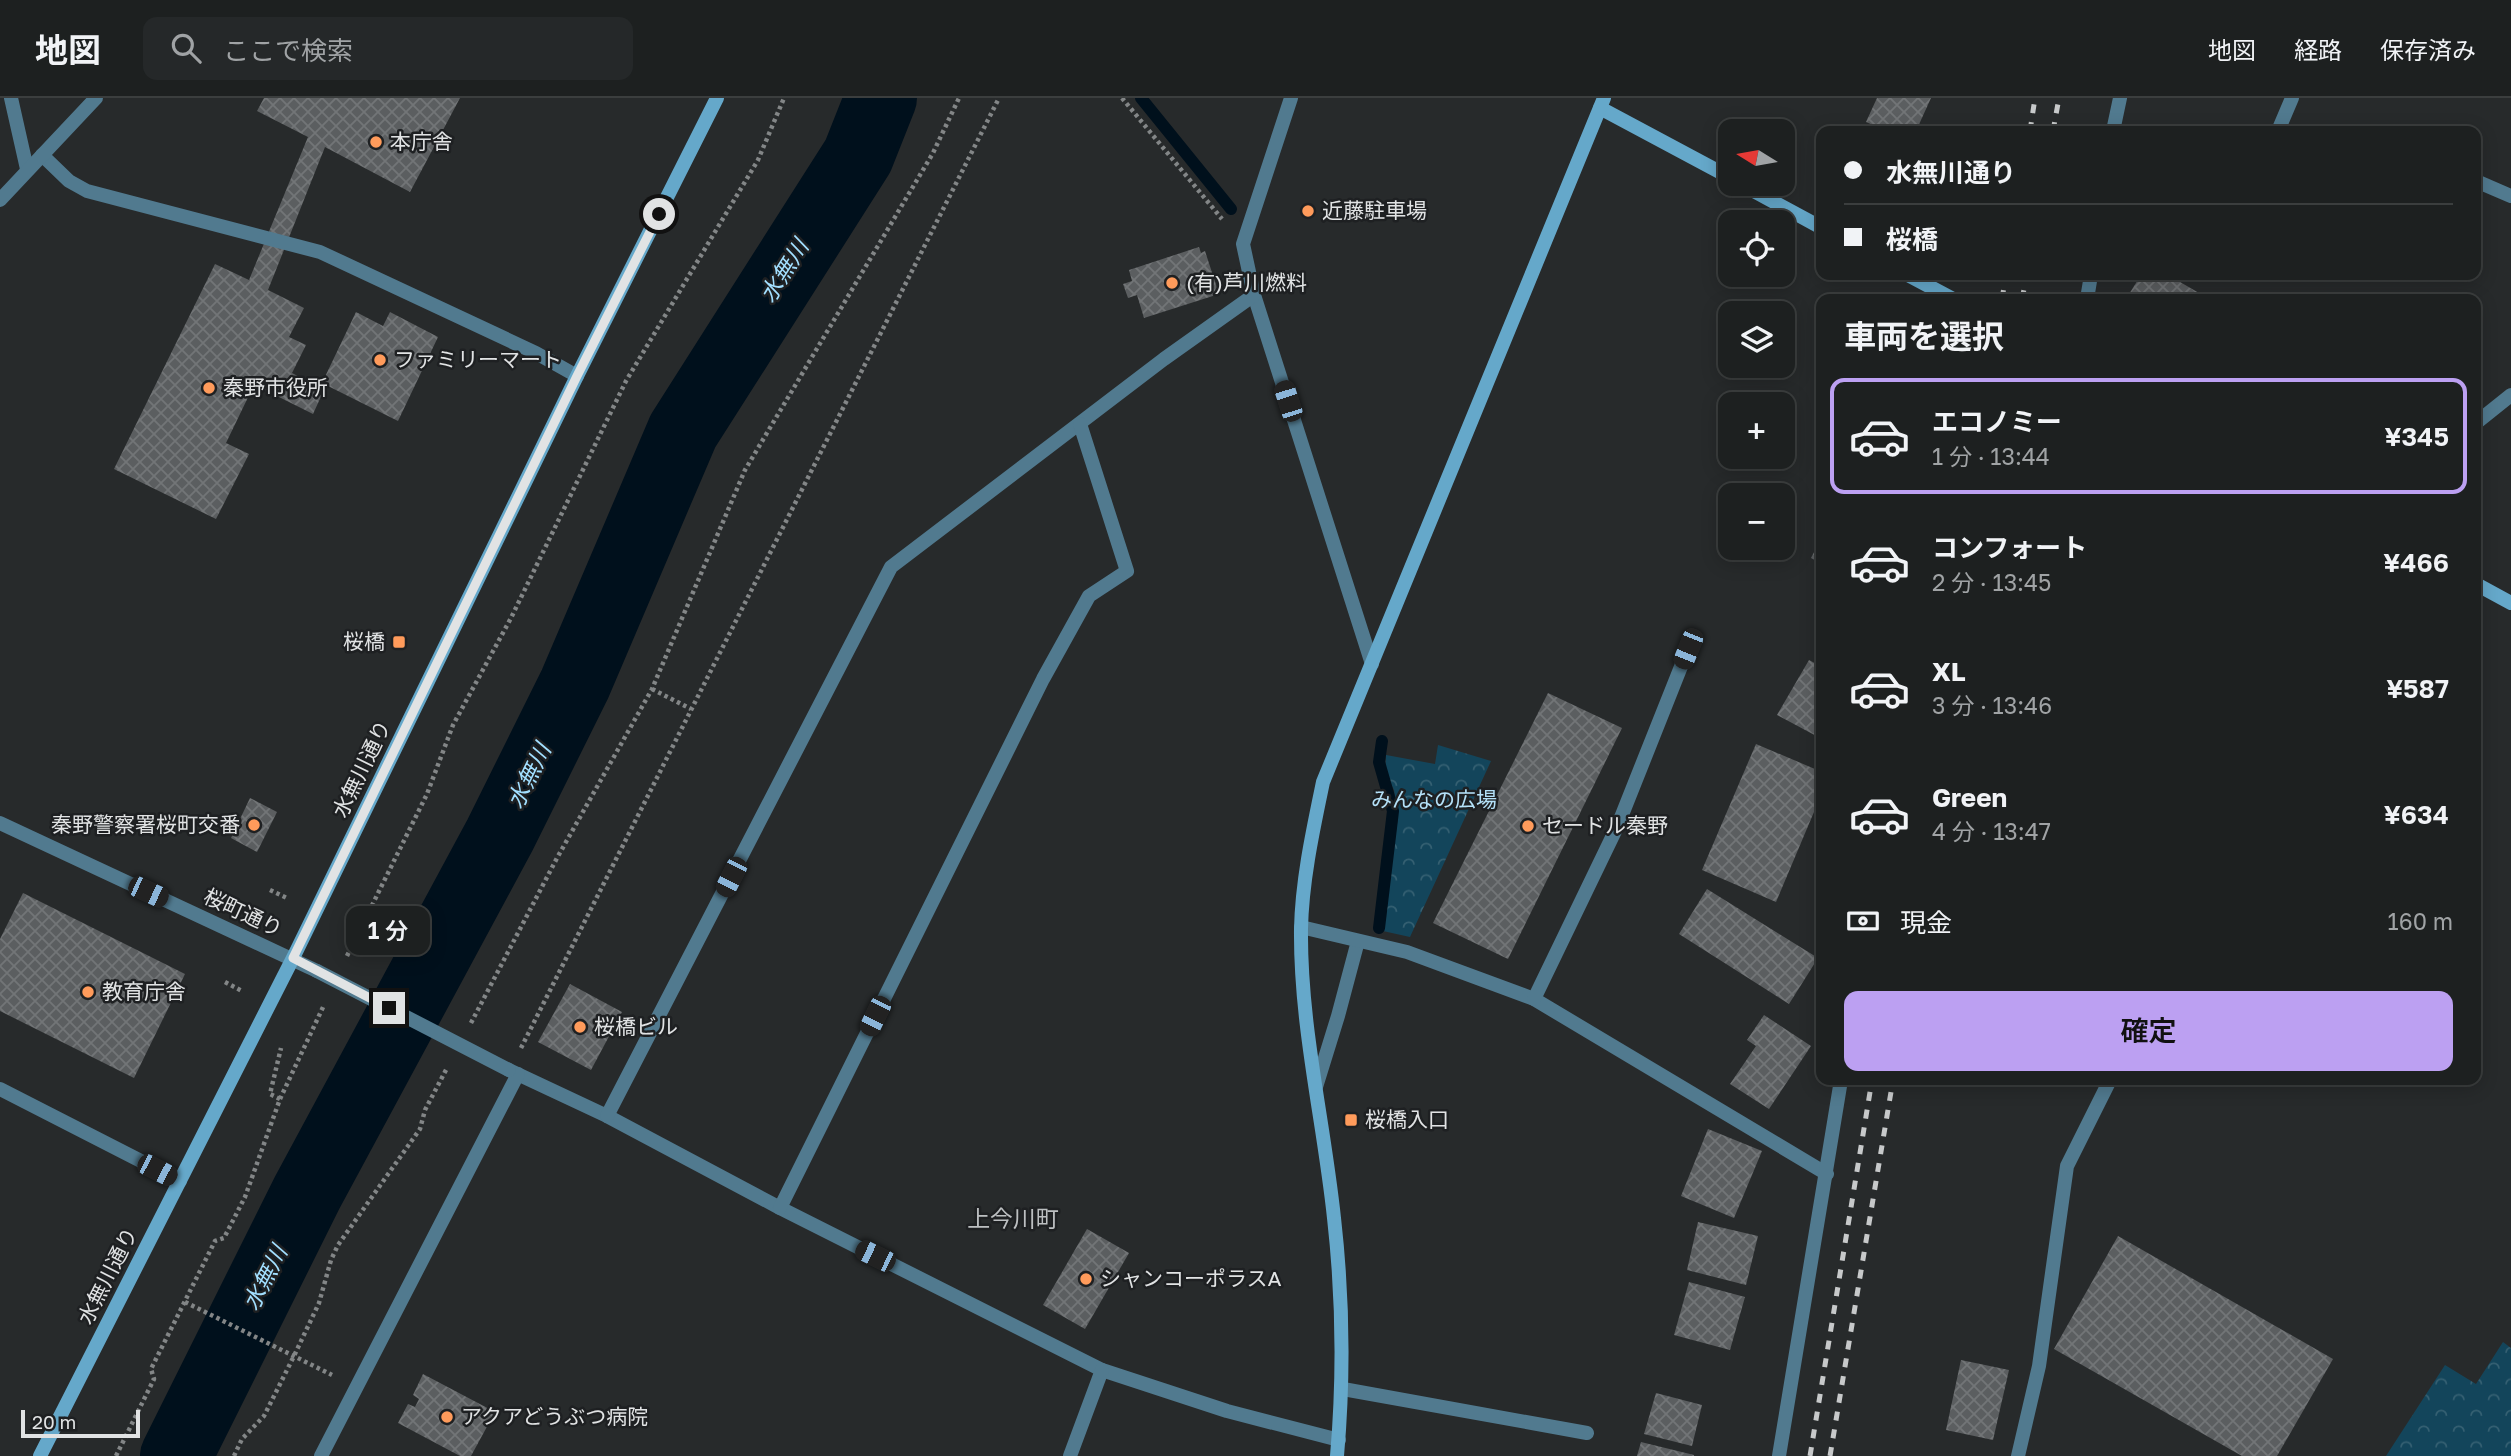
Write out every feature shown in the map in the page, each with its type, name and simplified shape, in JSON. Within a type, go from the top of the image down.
[{"type":"street","points":[[11,98],[27,169]]},
{"type":"street","points":[[0,200],[96,98]]},
{"type":"street","name":"水無川通り","points":[[40,1456],[293,958],[577,376],[717,98]]},
{"type":"street","points":[[1291,98],[1243,244],[1254,295],[1372,664]]},
{"type":"street","points":[[2114,126],[2120,98]]},
{"type":"street","points":[[2280,126],[2292,98]]},
{"type":"street","points":[[1337,1456],[1343,1389],[1343,1320],[1334,1217],[1307,1025],[1301,927],[1312,832],[1323,782],[1602,103],[1718,170]]},
{"type":"street","points":[[41,155],[69,181],[87,191],[320,252],[524,348],[577,376]]},
{"type":"street","points":[[2481,182],[2511,196]]},
{"type":"street","points":[[1763,196],[1816,225]]},
{"type":"street","points":[[1917,280],[1944,294]]},
{"type":"street","points":[[607,1116],[891,567],[1164,359],[1254,295]]},
{"type":"street","points":[[2481,419],[2511,395]]},
{"type":"street","points":[[780,1208],[1049,667],[1089,596],[1127,571],[1080,424]]},
{"type":"street","points":[[2481,587],[2511,603]]},
{"type":"street","points":[[1534,999],[1618,825],[1688,649]]},
{"type":"street","name":"桜町通り","points":[[0,823],[293,958],[514,1072]]},
{"type":"street","points":[[1301,927],[1407,952],[1534,999],[1827,1174]]},
{"type":"street","points":[[1316,1087],[1338,1016],[1357,940]]},
{"type":"street","points":[[321,1456],[514,1072],[607,1116],[780,1208],[1102,1370],[1227,1411],[1339,1440]]},
{"type":"street","points":[[1779,1456],[1840,1085]]},
{"type":"street","points":[[2018,1456],[2039,1366],[2067,1166],[2108,1085]]},
{"type":"street","points":[[0,1089],[180,1181]]},
{"type":"street","points":[[1070,1456],[1102,1370]]},
{"type":"street","points":[[1343,1389],[1587,1433]]},
{"type":"path","points":[[380,890],[426,793],[453,725],[512,618],[626,381],[758,160],[784,98]]},
{"type":"path","points":[[469,1026],[557,858],[652,689],[745,470],[933,153],[959,98]]},
{"type":"path","points":[[514,1072],[691,709],[999,98]]},
{"type":"path","points":[[1122,98],[1243,244]]},
{"type":"path","points":[[652,689],[691,709]]},
{"type":"path","points":[[270,890],[287,898]]},
{"type":"path","points":[[225,982],[242,990]]},
{"type":"path","points":[[116,1456],[154,1378],[151,1369],[215,1241],[224,1238],[245,1197],[280,1099],[270,1094],[282,1043]]},
{"type":"path","points":[[234,1456],[242,1439],[264,1416],[295,1356],[319,1303],[338,1245],[420,1129],[425,1110],[450,1062]]},
{"type":"path","points":[[185,1302],[316,1367]]},
{"type":"green space","name":"みんなの広場","points":[[1438,745],[1491,761],[1410,937],[1383,931],[1398,817],[1394,790],[1385,772],[1386,755],[1435,764]]},
{"type":"green space","points":[[2503,1342],[2511,1348],[2511,1456],[2386,1456],[2445,1365],[2476,1384]]},
{"type":"building","points":[[264,98],[460,98],[410,192],[325,147],[268,290],[304,308],[289,337],[306,345],[292,373],[324,390],[313,414],[263,389],[262,392],[253,387],[226,443],[249,454],[216,519],[114,469],[215,264],[249,280],[308,137],[257,111]]},
{"type":"building","points":[[1877,98],[1931,98],[1918,126],[1875,126],[1866,122]]},
{"type":"building","name":"(有)芦川燃料","points":[[1199,247],[1201,253],[1205,251],[1219,294],[1144,318],[1137,295],[1128,298],[1123,284],[1132,281],[1129,270]]},
{"type":"building","points":[[2138,280],[2177,280],[2199,293],[2198,294],[2129,294]]},
{"type":"building","name":"ファミリーマート","points":[[356,312],[383,326],[390,312],[438,337],[398,421],[322,383]]},
{"type":"building","points":[[1816,548],[1816,561],[1811,558]]},
{"type":"building","points":[[1809,660],[1816,664],[1816,736],[1777,715]]},
{"type":"building","name":"セードル秦野","points":[[1548,693],[1622,728],[1508,959],[1433,923]]},
{"type":"building","points":[[1756,744],[1816,769],[1816,807],[1776,902],[1702,870]]},
{"type":"building","name":"秦野警察署桜町交番","points":[[250,798],[277,812],[257,852],[231,838]]},
{"type":"building","points":[[1707,889],[1816,957],[1816,961],[1789,1004],[1679,934]]},
{"type":"building","name":"教育庁舎","points":[[23,893],[185,974],[134,1078],[0,1011],[0,939]]},
{"type":"building","name":"桜橋ビル","points":[[570,984],[622,1012],[591,1070],[538,1042]]},
{"type":"building","points":[[1764,1015],[1811,1046],[1769,1109],[1730,1084],[1756,1046],[1747,1040]]},
{"type":"building","points":[[1708,1129],[1762,1151],[1734,1218],[1681,1196]]},
{"type":"building","points":[[1698,1222],[1758,1236],[1746,1285],[1687,1270]]},
{"type":"building","name":"シャンコーポラスA","points":[[1087,1229],[1129,1253],[1085,1329],[1043,1305]]},
{"type":"building","points":[[2118,1236],[2333,1359],[2277,1456],[2242,1456],[2054,1349]]},
{"type":"building","points":[[1689,1282],[1745,1297],[1730,1350],[1674,1335]]},
{"type":"building","points":[[1961,1360],[2009,1370],[1993,1440],[1946,1430]]},
{"type":"building","name":"アクアどうぶつ病院","points":[[423,1374],[495,1412],[471,1456],[460,1456],[398,1423],[408,1404],[415,1407],[419,1399],[413,1395]]},
{"type":"building","points":[[1656,1393],[1702,1405],[1692,1446],[1644,1434]]},
{"type":"building","points":[[1641,1442],[1694,1455],[1694,1456],[1637,1456]]},
{"type":"waterway","name":"水無川","points":[[176,1456],[307,1193],[500,835],[575,684],[683,431],[858,156],[881,98]]},
{"type":"waterway","points":[[1141,98],[1231,209]]},
{"type":"waterway","points":[[1379,928],[1393,811],[1379,762],[1382,741]]},
{"type":"railway","points":[[2031,126],[2035,98]]},
{"type":"railway","points":[[2054,126],[2059,98]]},
{"type":"railway","points":[[2003,294],[2005,280]]},
{"type":"railway","points":[[2023,294],[2026,280]]},
{"type":"railway","points":[[1810,1456],[1871,1085]]},
{"type":"railway","points":[[1830,1456],[1892,1085]]},
{"type":"place","name":"本庁舎","points":[[376,142]]},
{"type":"place","name":"近藤駐車場","points":[[1308,211]]},
{"type":"place","name":"(有)芦川燃料","points":[[1172,283]]},
{"type":"place","name":"ファミリーマート","points":[[380,360]]},
{"type":"place","name":"秦野市役所","points":[[209,388]]},
{"type":"place","name":"桜橋","points":[[399,642]]},
{"type":"place","name":"秦野警察署桜町交番","points":[[254,825]]},
{"type":"place","name":"セードル秦野","points":[[1528,826]]},
{"type":"place","name":"教育庁舎","points":[[88,992]]},
{"type":"place","name":"桜橋ビル","points":[[580,1027]]},
{"type":"place","name":"桜橋入口","points":[[1351,1120]]},
{"type":"place","name":"シャンコーポラスA","points":[[1086,1279]]},
{"type":"place","name":"アクアどうぶつ病院","points":[[447,1417]]},
{"type":"district","name":"上今川町","points":[[1013,1219]]},
{"type":"route","points":[[389,1008],[293,958],[659,214]]}]
